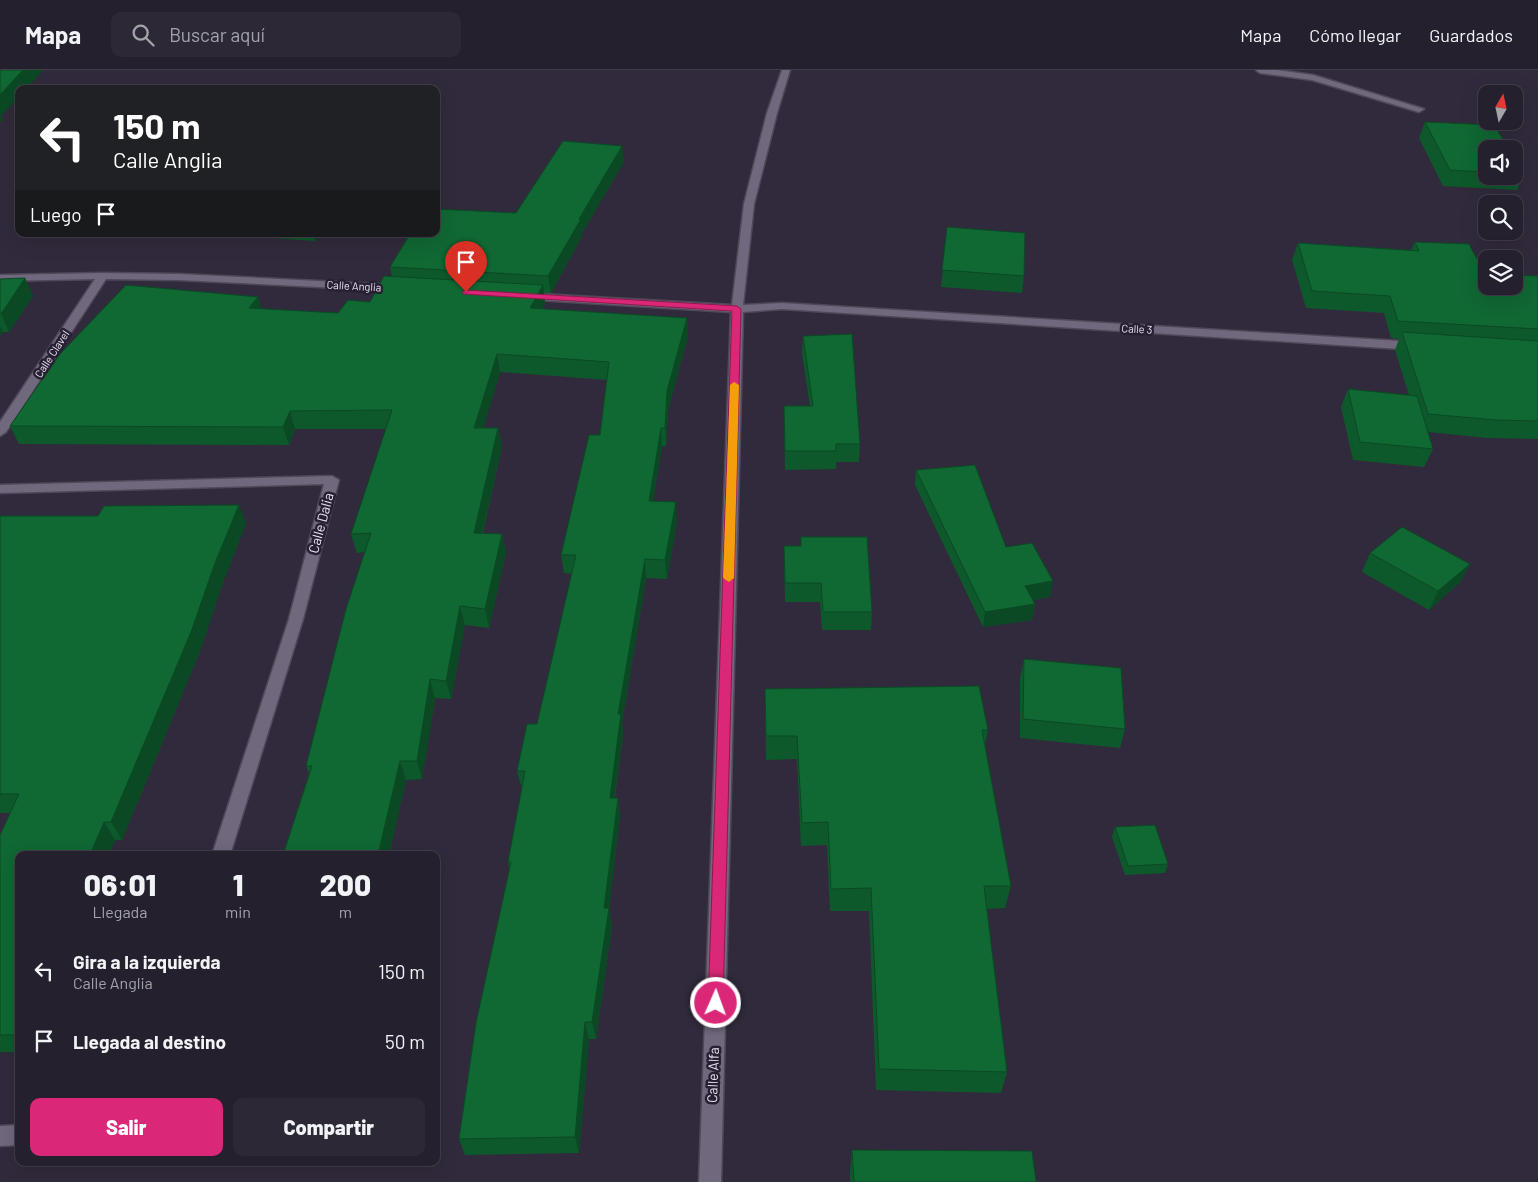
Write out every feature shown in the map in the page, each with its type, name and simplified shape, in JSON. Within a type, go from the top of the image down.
[{"type":"street","name":"Calle Alfa","points":[[710,1182],[737,309],[749,204],[772,113],[786,70]]},
{"type":"street","points":[[1260,70],[1313,78],[1419,109]]},
{"type":"street","name":"Calle Clavel","points":[[0,432],[103,276]]},
{"type":"street","name":"Calle Anglia","points":[[0,278],[179,276],[411,289]]},
{"type":"street","points":[[510,295],[737,309]]},
{"type":"street","name":"Calle 3","points":[[737,309],[782,306],[1429,347]]},
{"type":"street","name":"Calle Dalia","points":[[0,489],[332,480],[296,619],[222,851]]},
{"type":"street","points":[[0,1136],[15,1135]]},
{"type":"building","points":[[0,70],[23,70],[0,95]]},
{"type":"building","points":[[1425,122],[1478,124],[1478,130],[1497,130],[1503,140],[1478,140],[1478,172],[1450,170]]},
{"type":"building","points":[[563,141],[622,146],[548,276],[390,267],[408,237],[440,237],[440,209],[516,213]]},
{"type":"building","points":[[947,227],[1025,233],[1024,276],[942,270]]},
{"type":"building","points":[[1415,242],[1469,244],[1478,261],[1478,295],[1523,295],[1523,275],[1538,276],[1538,329],[1398,321],[1390,296],[1312,291],[1298,243],[1419,251]]},
{"type":"building","points":[[384,276],[543,285],[530,308],[687,318],[667,391],[665,428],[661,428],[649,501],[676,502],[665,560],[645,559],[618,714],[621,714],[610,798],[618,798],[604,908],[609,908],[592,1022],[585,1022],[575,1137],[459,1139],[476,1023],[511,862],[508,862],[525,771],[517,771],[527,724],[537,724],[576,555],[561,555],[589,435],[600,435],[609,362],[497,354],[474,428],[498,428],[474,533],[502,534],[485,609],[460,606],[446,681],[430,679],[417,761],[400,761],[379,851],[284,851],[312,766],[306,766],[346,609],[371,533],[351,534],[392,410],[290,411],[283,427],[10,426],[60,354],[126,285],[258,297],[249,308],[338,313],[348,300],[370,302]]},
{"type":"building","points":[[25,278],[1,314],[0,314],[0,279]]},
{"type":"building","points":[[1402,332],[1538,341],[1538,421],[1496,420],[1428,414]]},
{"type":"building","points":[[852,334],[860,444],[836,444],[836,451],[785,451],[784,406],[813,406],[803,336]]},
{"type":"building","points":[[1348,389],[1417,396],[1433,449],[1360,442]]},
{"type":"building","points":[[975,465],[1006,547],[1032,543],[1053,581],[1025,586],[1035,604],[985,612],[916,470]]},
{"type":"building","points":[[239,505],[215,563],[191,632],[111,822],[104,822],[92,851],[15,851],[15,1035],[0,1035],[0,835],[19,794],[0,794],[0,516],[98,516],[104,506]]},
{"type":"building","points":[[1402,527],[1470,564],[1438,591],[1370,553]]},
{"type":"building","points":[[801,537],[867,537],[872,612],[823,612],[821,583],[785,583],[784,546],[801,546]]},
{"type":"building","points":[[1024,659],[1121,668],[1125,729],[1023,719]]},
{"type":"building","points":[[979,686],[988,730],[982,730],[1011,886],[984,886],[1007,1072],[879,1069],[871,888],[831,889],[828,822],[802,823],[797,736],[766,736],[765,689]]},
{"type":"building","points":[[1155,825],[1168,864],[1128,866],[1115,827]]},
{"type":"building","points":[[852,1150],[1032,1151],[1036,1182],[854,1182]]},
{"type":"slow traffic","points":[[729,578],[734,385]]},
{"type":"route","points":[[466,292],[737,309],[716,1003]]}]
